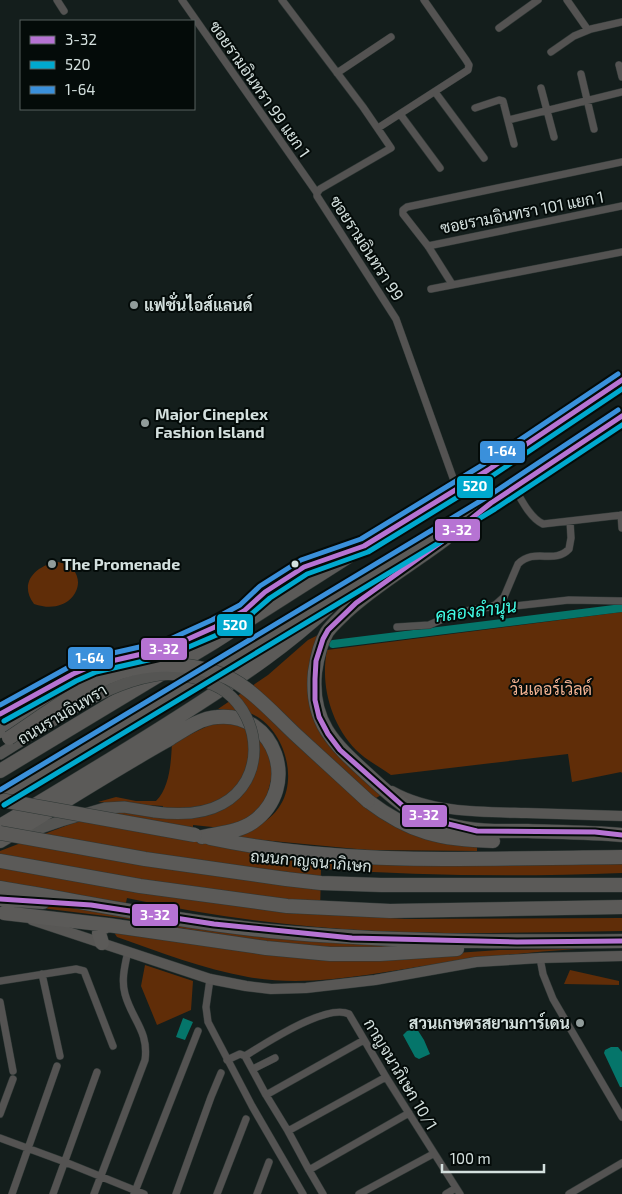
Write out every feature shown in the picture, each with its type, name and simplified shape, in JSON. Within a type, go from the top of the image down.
[{"type":"highway","name":"ถนนรามอินทรา","points":[[0,771],[214,642],[457,489],[621,381]]},
{"type":"highway","points":[[0,800],[491,502],[622,416]]},
{"type":"highway","points":[[491,502],[447,538],[356,603],[328,630],[316,660],[314,679],[315,700],[319,717],[328,734],[340,750],[403,806],[430,819],[476,831],[595,832],[622,835]]},
{"type":"highway","points":[[0,826],[157,731],[253,668],[309,626],[354,585]]},
{"type":"highway","points":[[3,737],[12,726],[86,681],[141,655]]},
{"type":"highway","points":[[3,737],[77,694],[130,669],[172,665],[195,668],[215,673],[244,688],[368,801],[399,822],[418,831],[454,839],[510,841],[622,840]]},
{"type":"highway","points":[[0,842],[131,760],[197,723],[216,716],[243,720],[259,730],[275,751],[280,775],[278,786],[272,801],[263,813],[252,822],[240,828],[199,836]]},
{"type":"highway","points":[[0,800],[232,843],[271,848],[404,859],[622,857]]},
{"type":"highway","name":"ถนนกาญจนาภิเษก","points":[[0,833],[145,859],[321,883],[380,885],[622,885]]},
{"type":"highway","points":[[0,861],[140,886],[287,906],[390,911],[622,907]]},
{"type":"highway","points":[[0,888],[62,898],[91,905],[214,924],[352,938],[517,942],[622,942]]},
{"type":"highway","points":[[1,908],[91,905]]},
{"type":"highway","points":[[1,908],[266,948],[330,954],[418,952],[517,942]]},
{"type":"highway","points":[[102,943],[99,933],[102,928],[108,925]]},
{"type":"main road","points":[[0,714],[73,674],[94,665],[168,648],[200,635],[267,598],[330,559],[364,546]]},
{"type":"main road","points":[[0,754],[59,717],[110,689],[152,676],[165,675],[187,676],[225,691],[235,701],[251,724],[255,747],[249,775],[242,787],[224,803],[211,809],[183,814],[124,807],[105,808],[0,842]]},
{"type":"main road","points":[[374,781],[408,798],[449,808],[480,812],[622,816]]},
{"type":"main road","points":[[1,908],[210,979],[246,986],[290,989],[374,980],[476,962],[622,956]]},
{"type":"street","points":[[57,0],[64,11]]},
{"type":"street","name":"ซอยรามอินทรา 99 แยก 1","points":[[182,0],[317,193]]},
{"type":"street","name":"ซอยรามอินทรา 99","points":[[282,0],[390,145],[390,150],[320,189],[317,193],[396,319],[457,489]]},
{"type":"street","points":[[378,128],[468,70],[469,65],[424,0]]},
{"type":"street","points":[[499,28],[538,0]]},
{"type":"street","points":[[568,0],[588,30]]},
{"type":"street","points":[[551,52],[574,36],[588,30],[622,22]]},
{"type":"street","points":[[337,73],[390,37]]},
{"type":"street","points":[[619,65],[622,77]]},
{"type":"street","points":[[581,74],[594,129]]},
{"type":"street","points":[[541,88],[554,137]]},
{"type":"street","points":[[435,92],[484,158]]},
{"type":"street","points":[[508,120],[622,92]]},
{"type":"street","points":[[475,108],[502,100],[514,144]]},
{"type":"street","points":[[400,114],[440,168]]},
{"type":"street","points":[[452,284],[428,246],[403,214],[403,210],[407,207],[622,162]]},
{"type":"street","name":"ซอยรามอินทรา 101 แยก 1","points":[[428,246],[622,206]]},
{"type":"street","points":[[431,289],[622,252]]},
{"type":"street","points":[[514,487],[525,505],[539,522],[543,524],[621,515],[622,528]]},
{"type":"street","points":[[491,607],[500,602],[504,596],[521,561],[534,555],[560,556],[569,549],[571,538],[570,521]]},
{"type":"street","points":[[397,627],[429,625],[459,612],[491,607],[497,608],[569,600],[622,601]]},
{"type":"street","points":[[94,1194],[141,1071],[146,1051],[145,1037],[129,1007],[123,984],[128,951]]},
{"type":"street","points":[[540,958],[543,974],[553,999],[622,1117]]},
{"type":"street","points":[[0,981],[76,970],[84,972],[113,1046]]},
{"type":"street","points":[[42,974],[60,1056]]},
{"type":"street","points":[[210,979],[206,1007],[208,1022],[227,1060],[303,1194]]},
{"type":"street","points":[[0,1002],[13,1075],[0,1114]]},
{"type":"street","name":"กาญจนาภิเษก 10/1","points":[[227,1060],[240,1054],[245,1056],[322,1015],[341,1011],[349,1014],[433,1154],[458,1191]]},
{"type":"street","points":[[135,1192],[198,1031]]},
{"type":"street","points":[[266,1095],[364,1040]]},
{"type":"street","points":[[245,1056],[323,1194]]},
{"type":"street","points":[[253,1069],[275,1058]]},
{"type":"street","points":[[12,1194],[57,1066]]},
{"type":"street","points":[[53,1194],[97,1072]]},
{"type":"street","points":[[176,1194],[210,1097],[221,1073]]},
{"type":"street","points":[[288,1132],[386,1077]]},
{"type":"street","points":[[309,1170],[409,1113]]},
{"type":"street","points":[[217,1194],[246,1118]]},
{"type":"street","points":[[0,1138],[144,1194]]},
{"type":"street","points":[[359,1194],[433,1154]]},
{"type":"street","points":[[257,1194],[269,1162]]},
{"type":"street","points":[[569,1194],[622,1162]]},
{"type":"street","points":[[446,1194],[458,1191]]},
{"type":"green space","points":[[58,562],[69,566],[76,574],[78,582],[76,591],[70,599],[61,605],[49,607],[34,604],[28,589],[32,576],[43,567]]},
{"type":"green space","name":"วันเดอร์เวิลด์","points":[[622,612],[622,773],[572,782],[568,754],[391,775],[356,750],[347,740],[334,716],[325,677],[327,650]]},
{"type":"green space","points":[[320,634],[315,717],[381,795],[368,803],[477,845],[477,851],[367,850],[241,838],[234,835],[260,824],[277,810],[286,792],[288,780],[287,766],[279,741],[263,721],[252,714],[218,709],[268,675],[308,640]]},
{"type":"green space","points":[[216,722],[239,722],[266,744],[273,773],[267,795],[260,810],[243,820],[222,828],[193,825],[193,840],[221,845],[622,860],[622,873],[509,875],[321,869],[320,913],[405,919],[622,918],[622,931],[437,933],[312,927],[250,920],[127,898],[124,912],[431,943],[378,950],[313,947],[256,941],[122,918],[0,903],[0,851],[73,823],[122,812],[161,818],[163,806],[98,802],[116,797],[136,801],[156,801],[167,782],[172,743]]},
{"type":"green space","points":[[116,930],[413,956],[499,950],[577,949],[472,959],[343,978],[295,981],[272,980],[231,974],[182,960],[117,937],[115,934]]},
{"type":"green space","points":[[145,965],[193,981],[191,1010],[157,1025],[141,986]]},
{"type":"green space","points":[[570,970],[619,981],[619,985],[564,984]]},
{"type":"shaded area","points":[[183,1018],[193,1022],[185,1040],[176,1037]]},
{"type":"shaded area","points":[[417,1029],[430,1054],[419,1059],[415,1057],[403,1035],[407,1031]]},
{"type":"shaded area","points":[[611,1047],[618,1047],[622,1052],[622,1087],[620,1087],[604,1053],[605,1050]]},
{"type":"waterway","name":"คลองลำนุ่น","points":[[333,644],[622,608]]},
{"type":"transit line","name":"1-64","points":[[0,705],[69,667],[91,658],[166,641],[212,620],[240,605],[260,586],[301,560],[361,539],[484,464],[618,374]]},
{"type":"transit line","name":"3-32","points":[[0,714],[73,674],[94,665],[168,648],[215,627],[244,611],[265,592],[304,567],[364,546],[488,470],[622,380]]},
{"type":"transit line","name":"520","points":[[4,721],[96,672],[170,655],[219,634],[248,617],[270,598],[307,574],[368,552],[492,476],[622,389]]},
{"type":"transit line","name":"1-64","points":[[0,790],[487,497],[618,410]]},
{"type":"transit line","name":"3-32","points":[[622,416],[491,503],[447,538],[356,603],[328,630],[323,639],[316,661],[315,679],[315,700],[319,717],[328,734],[340,750],[403,806],[436,821],[477,831],[595,832],[622,835]]},
{"type":"transit line","name":"520","points":[[4,805],[495,509],[622,425]]},
{"type":"transit line","name":"3-32","points":[[0,899],[91,905],[214,924],[352,938],[517,942],[622,941]]},
{"type":"place","name":"แฟชั่นไอส์แลนด์","points":[[134,305]]},
{"type":"place","name":"Major Cineplex Fashion Island","points":[[145,423]]},
{"type":"place","name":"The Promenade","points":[[52,564]]},
{"type":"place","name":"สวนเกษตรสยามการ์เดน","points":[[580,1023]]}]
